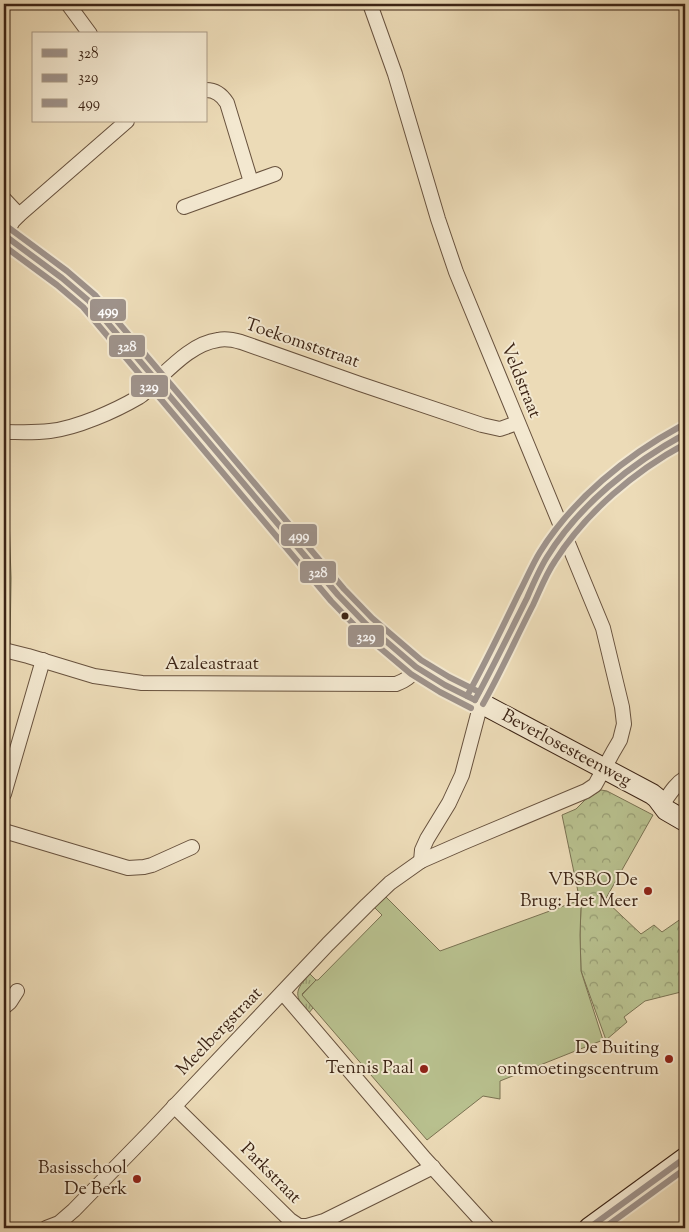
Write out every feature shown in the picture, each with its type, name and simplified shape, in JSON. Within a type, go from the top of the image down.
[{"type":"street","points":[[68,4],[89,32]]},
{"type":"street","name":"Veldstraat","points":[[370,4],[395,74],[438,219],[456,272],[603,628],[622,707],[624,724],[620,740],[604,769]]},
{"type":"street","points":[[208,90],[214,90],[227,103],[251,182]]},
{"type":"street","points":[[4,235],[13,220],[126,122]]},
{"type":"street","points":[[184,206],[275,174]]},
{"type":"street","points":[[4,199],[19,215]]},
{"type":"street","name":"Beverlosesteenweg","points":[[4,235],[62,278],[89,302],[338,594],[366,624],[416,667],[445,685],[652,794],[666,810],[685,822]]},
{"type":"street","name":"Toekomststraat","points":[[4,432],[50,431],[67,428],[103,414],[150,389],[157,380],[194,349],[207,342],[220,339],[241,342],[482,425],[500,429],[517,423]]},
{"type":"street","points":[[421,861],[422,850],[427,838],[449,803],[462,775],[478,701],[486,680],[548,554],[581,513],[635,466],[685,434]]},
{"type":"street","name":"Azaleastraat","points":[[4,650],[94,676],[142,683],[396,684],[408,679],[416,667]]},
{"type":"street","points":[[4,794],[43,660]]},
{"type":"street","name":"Meelbergstraat","points":[[55,1227],[74,1210],[390,883],[421,861],[586,791],[595,785],[604,769]]},
{"type":"street","points":[[662,804],[675,786],[685,778]]},
{"type":"street","points":[[4,831],[128,868],[152,865],[192,848]]},
{"type":"street","points":[[4,1007],[17,992]]},
{"type":"street","points":[[283,992],[425,1159],[488,1228]]},
{"type":"street","name":"Parkstraat","points":[[174,1106],[290,1220],[299,1226],[307,1226],[324,1221],[433,1167]]},
{"type":"street","points":[[589,1228],[685,1158]]},
{"type":"green space","points":[[4,514],[9,515],[11,578],[10,647],[4,645]]},
{"type":"green space","points":[[601,790],[607,791],[653,815],[605,900],[641,934],[654,925],[662,932],[685,916],[685,991],[645,1001],[624,1017],[627,1022],[606,1040],[581,971],[581,906],[562,815],[576,809],[585,800]]},
{"type":"green space","points":[[385,896],[440,951],[580,900],[581,971],[603,1040],[500,1081],[500,1099],[483,1096],[427,1140],[302,995],[382,915],[374,907]]},
{"type":"green space","points":[[310,974],[316,980],[302,994],[313,1008],[308,1014],[300,1002],[298,993],[301,985]]},
{"type":"transit line","name":"499","points":[[9,228],[67,271],[95,295],[344,589],[372,618],[421,660],[479,692]]},
{"type":"transit line","name":"328","points":[[4,235],[62,278],[89,301],[338,595],[366,624],[416,667],[445,685],[475,700]]},
{"type":"transit line","name":"329","points":[[4,246],[57,285],[83,307],[331,601],[360,631],[411,674],[471,708]]},
{"type":"transit line","name":"499","points":[[467,696],[534,562],[568,514],[602,480],[621,465],[681,426]]},
{"type":"transit line","name":"328","points":[[475,700],[508,637],[541,567],[560,538],[591,503],[626,472],[665,445],[685,434]]},
{"type":"transit line","name":"329","points":[[483,704],[549,571],[567,543],[613,494],[648,467],[685,444]]},
{"type":"transit line","name":"328","points":[[589,1228],[685,1158]]},
{"type":"transit line","name":"329","points":[[604,1228],[685,1169]]},
{"type":"place","name":"VBSBO De Brug: Het Meer","points":[[648,891]]},
{"type":"place","name":"De Buiting ontmoetingscentrum","points":[[669,1059]]},
{"type":"place","name":"Tennis Paal","points":[[424,1069]]},
{"type":"place","name":"Basisschool De Berk","points":[[137,1179]]}]
